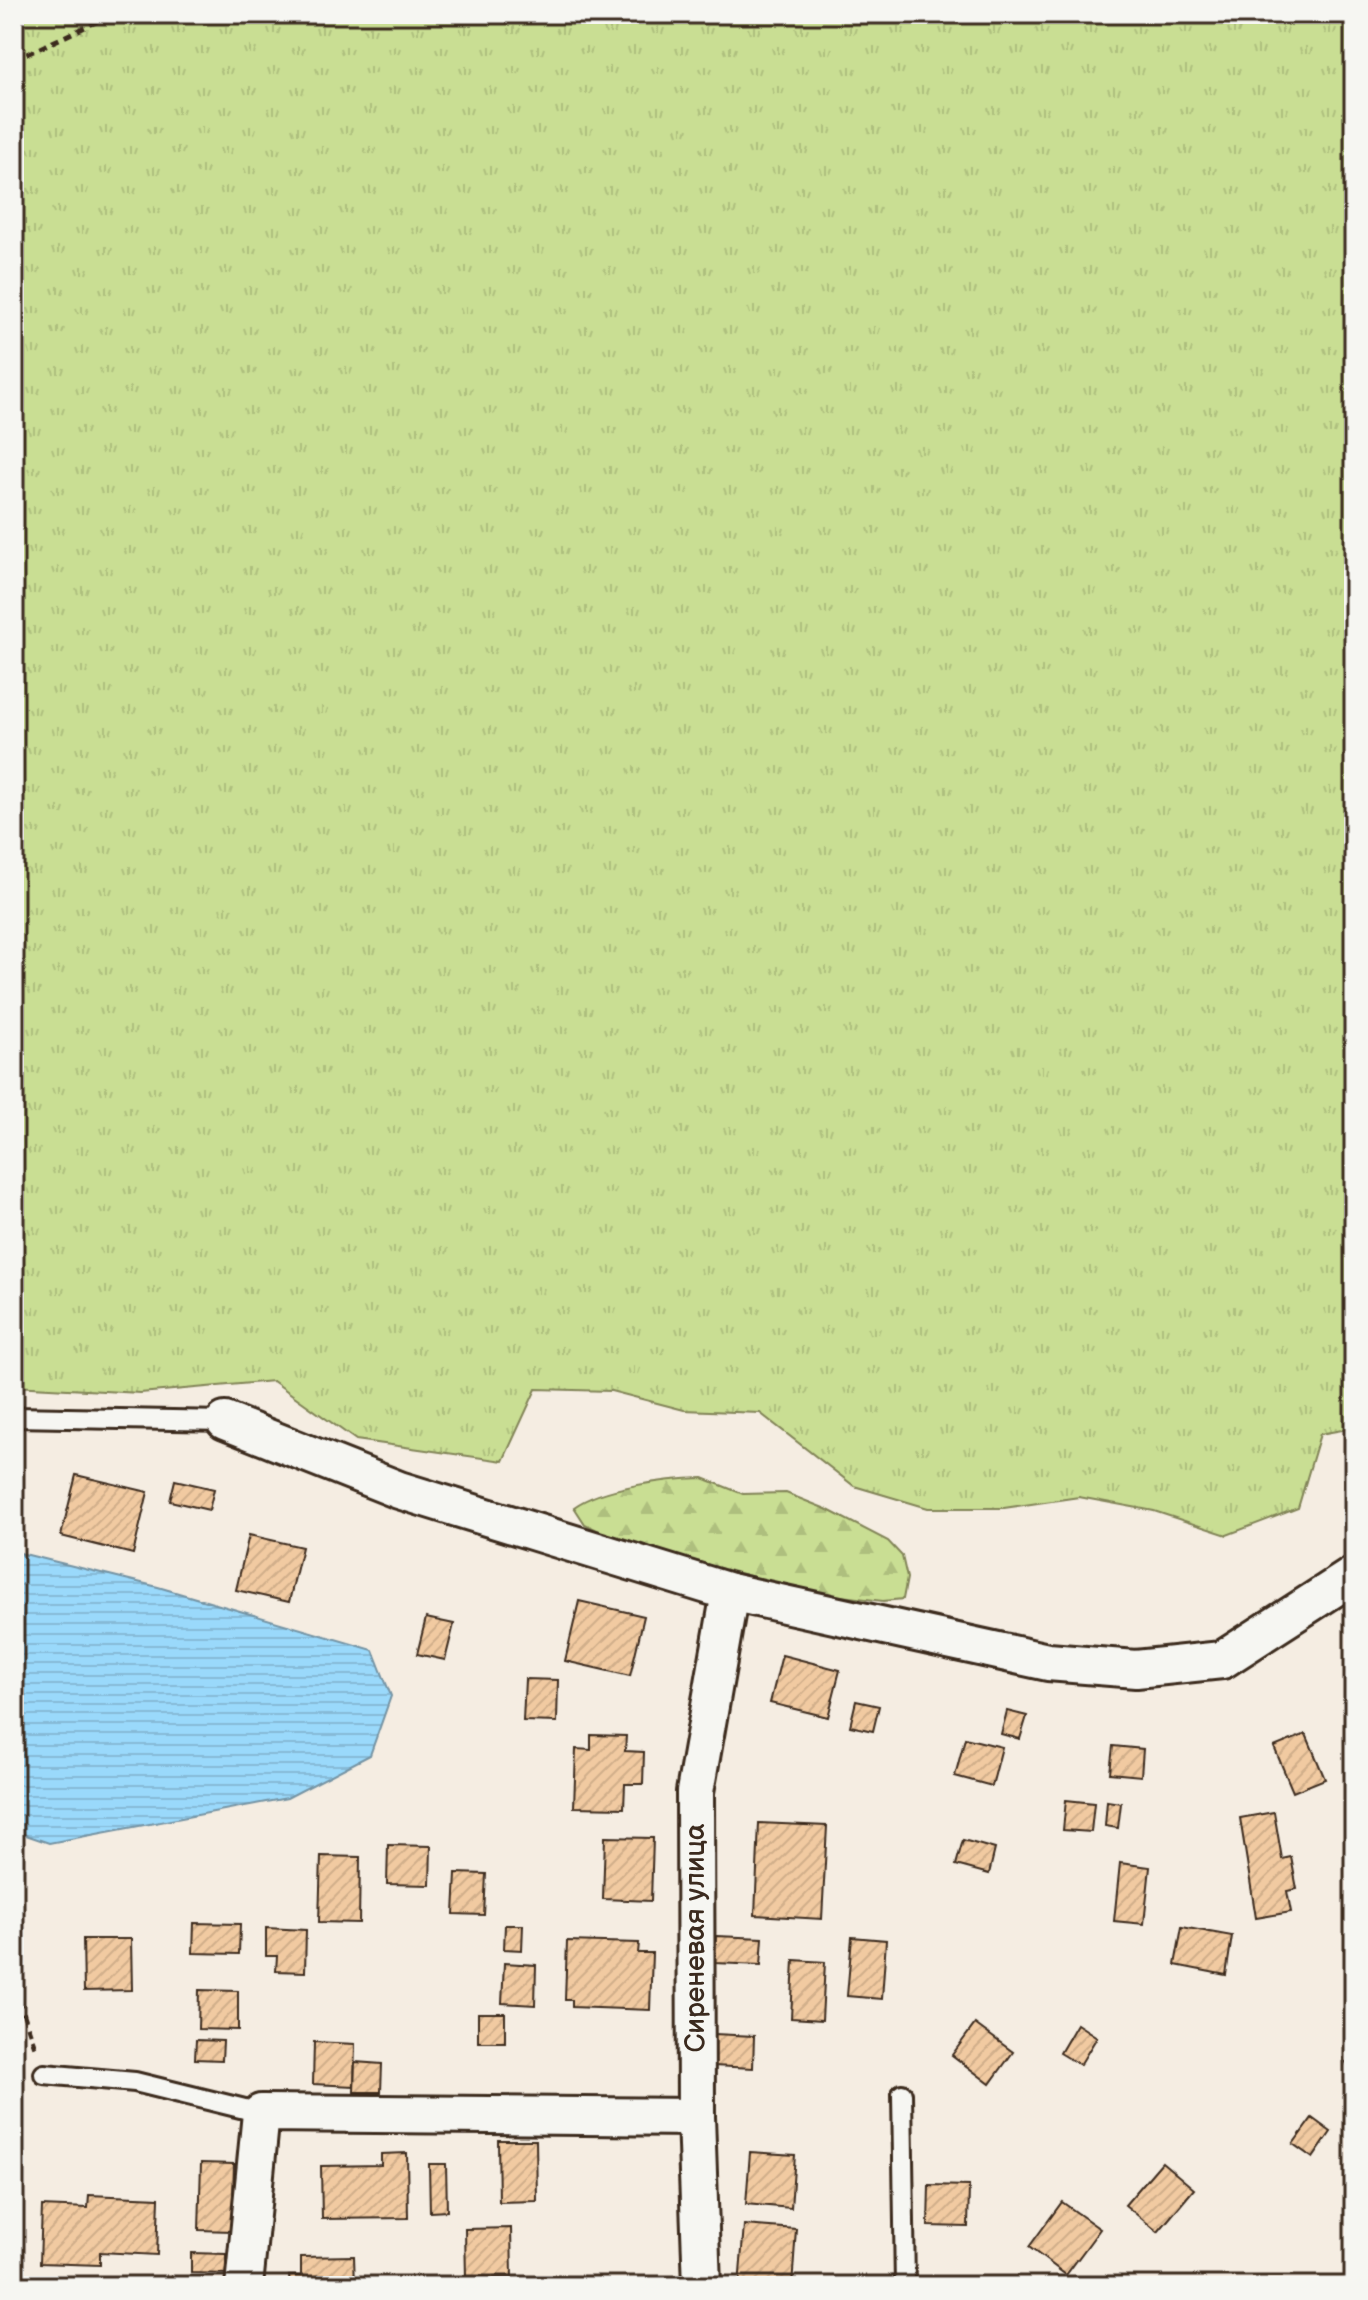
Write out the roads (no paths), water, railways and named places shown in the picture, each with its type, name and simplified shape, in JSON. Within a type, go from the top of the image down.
[{"type":"street","points":[[225,1421],[399,1490],[730,1592],[1048,1662],[1136,1669],[1222,1660],[1354,1575]]},
{"type":"street","name":"Сиреневая улица","points":[[702,2286],[696,2117],[695,1792],[730,1592]]},
{"type":"street","points":[[244,2286],[261,2113],[696,2117]]},
{"type":"lane","points":[[14,1417],[225,1421]]},
{"type":"lane","points":[[44,2074],[135,2082],[261,2113]]},
{"type":"lane","points":[[902,2094],[905,2286]]},
{"type":"water","points":[[20,1553],[158,1587],[373,1650],[391,1696],[370,1755],[287,1798],[49,1843],[17,1832],[14,1820],[14,1555]]}]
